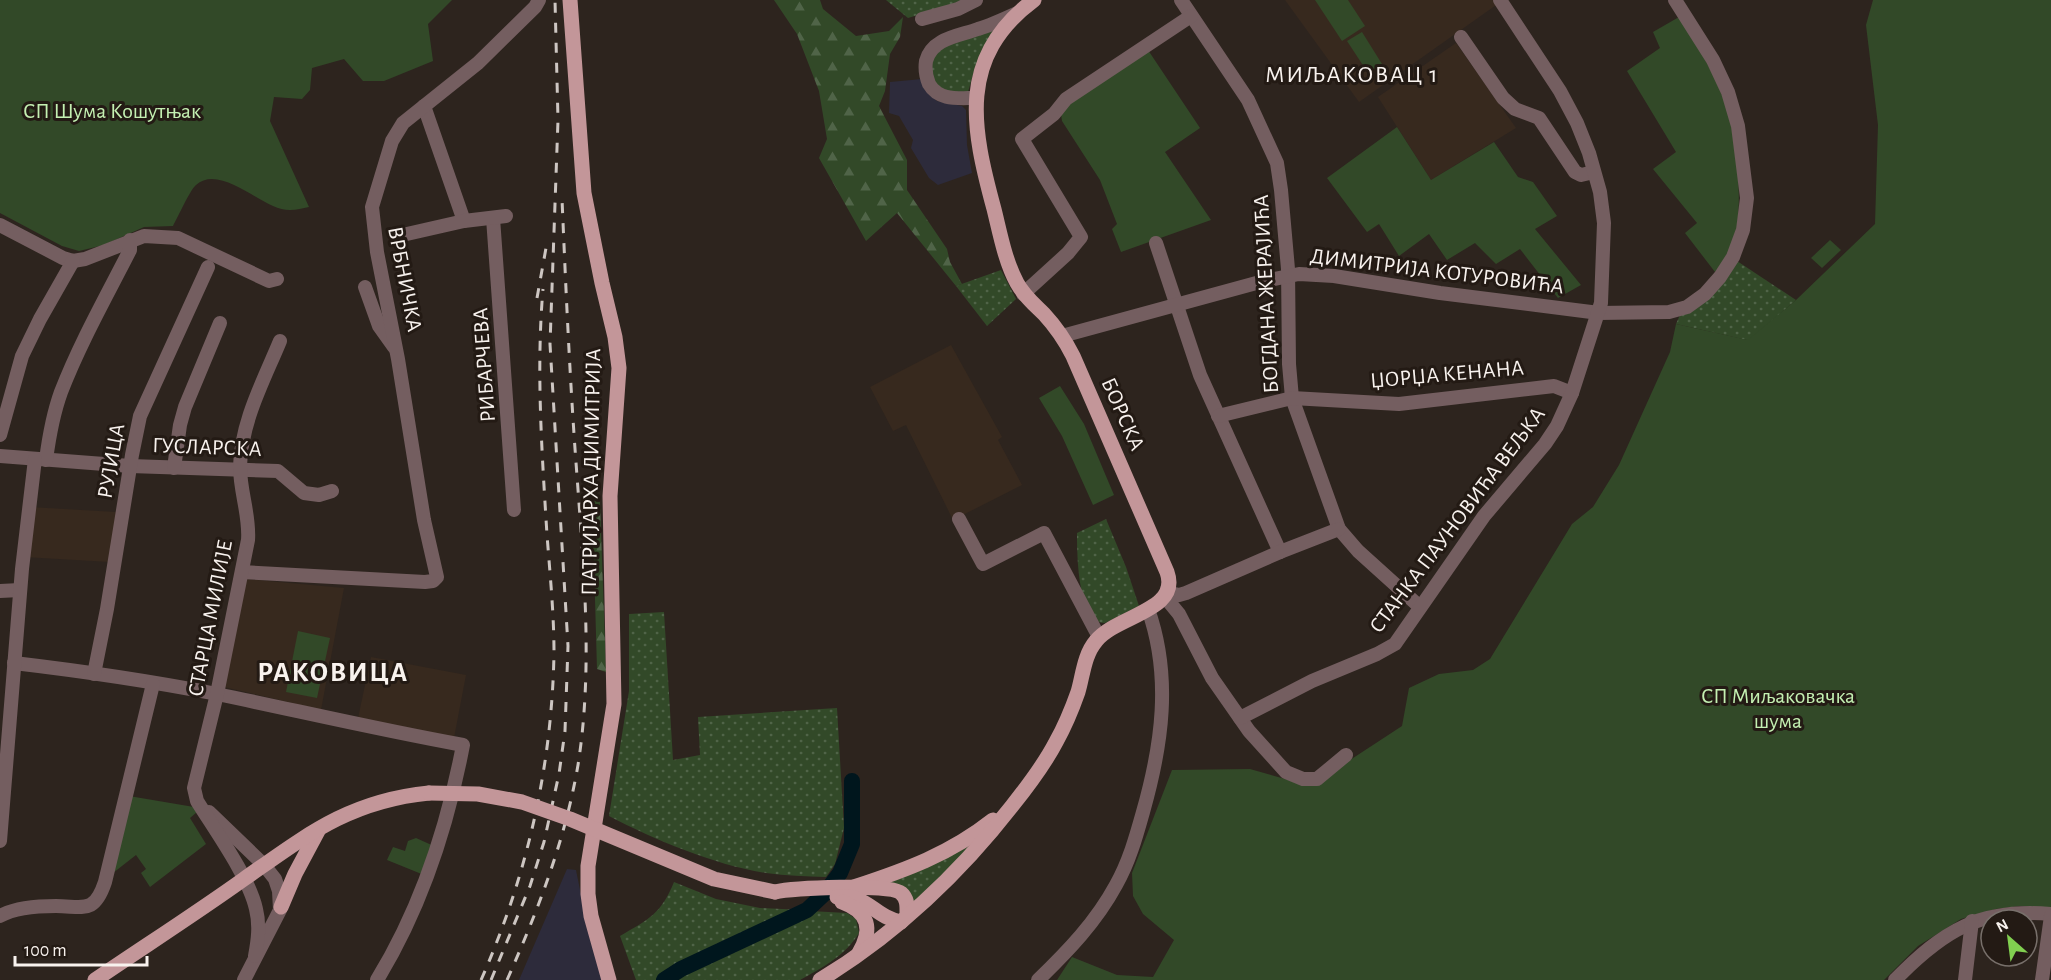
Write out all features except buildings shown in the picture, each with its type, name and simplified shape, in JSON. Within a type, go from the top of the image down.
[{"type":"main road","name":"ПАТРИЈАРХА ДИМИТРИЈА","points":[[570,0],[584,190],[595,251],[615,337],[619,368],[610,503],[614,704],[588,866],[591,916],[609,980]]},
{"type":"main road","name":"БОРСКА","points":[[1034,0],[1004,29],[988,53],[980,72],[975,98],[976,125],[983,166],[1012,273],[1023,294],[1062,336],[1077,365],[1167,572],[1170,583],[1167,595]]},
{"type":"main road","points":[[820,980],[858,955],[904,918],[969,858],[1015,803],[1058,740],[1076,698],[1089,651],[1100,637],[1115,625],[1148,609],[1167,595]]},
{"type":"main road","points":[[96,980],[264,865],[341,816],[379,802],[429,794],[478,794],[522,802],[570,819],[707,876],[791,897],[845,896],[856,898],[884,917],[904,918]]},
{"type":"main road","points":[[854,887],[908,869],[946,851],[984,827],[1015,803]]},
{"type":"main road","points":[[281,907],[295,874],[320,828]]},
{"type":"main road","points":[[775,892],[792,889],[854,887],[897,890],[905,898],[904,918]]},
{"type":"main road","points":[[831,898],[854,906],[864,916],[867,936],[858,955]]},
{"type":"street","name":"ВРБНИЧКА","points":[[242,572],[425,582],[433,581],[437,577],[424,520],[397,351],[377,252],[372,207],[395,135],[403,123],[477,63],[535,7],[539,0]]},
{"type":"street","points":[[922,19],[958,9],[976,0]]},
{"type":"street","name":"БОГДАНА ЖЕРАЈИЋА","points":[[1181,0],[1248,100],[1277,163],[1288,276],[1289,364],[1292,398],[1340,529],[1358,551],[1420,607]]},
{"type":"street","name":"СТАНКА ПАУНОВИЋА ВЕЉКА","points":[[1240,718],[1312,681],[1391,647],[1401,637],[1484,516],[1554,431],[1572,393],[1599,313],[1604,223],[1602,202],[1589,153],[1567,103],[1500,0]]},
{"type":"street","name":"ДИМИТРИЈА КОТУРОВИЋА","points":[[1062,336],[1288,276],[1306,274],[1599,313],[1669,312],[1688,307],[1705,294],[1733,257],[1743,230],[1746,187],[1738,126],[1732,104],[1713,60],[1675,0]]},
{"type":"street","points":[[975,98],[952,98],[935,91],[926,74],[926,63],[930,53],[941,42],[1019,12]]},
{"type":"street","points":[[1023,294],[1082,237],[1022,139],[1054,114],[1066,99],[1191,16]]},
{"type":"street","points":[[1461,37],[1503,98],[1515,109],[1539,118],[1575,172],[1581,176],[1594,171]]},
{"type":"street","points":[[398,236],[464,221],[424,105]]},
{"type":"street","name":"РИБАРЧЕВА","points":[[464,221],[500,217],[514,510]]},
{"type":"street","points":[[0,225],[63,258],[77,261],[144,236],[178,238],[273,280]]},
{"type":"street","points":[[0,840],[20,590],[41,459],[61,393],[130,250],[130,240]]},
{"type":"street","points":[[1156,243],[1193,357],[1280,552]]},
{"type":"street","points":[[0,435],[14,383],[77,261]]},
{"type":"street","name":"РУЈИЦА","points":[[94,674],[137,430],[146,401],[208,267]]},
{"type":"street","points":[[364,287],[379,326],[397,351]]},
{"type":"street","points":[[174,468],[182,417],[220,323]]},
{"type":"street","name":"СТАРЦА МИЛИЈЕ","points":[[197,801],[194,786],[217,694],[249,530],[240,468],[248,418],[280,341]]},
{"type":"street","name":"ЏОРЏА КЕНАНА","points":[[1218,416],[1292,398],[1399,404],[1554,386],[1572,393]]},
{"type":"street","name":"ГУСЛАРСКА","points":[[0,456],[130,466],[278,471],[300,491],[308,495],[322,495],[333,491]]},
{"type":"street","points":[[959,519],[983,564],[1044,532],[1100,637]]},
{"type":"street","points":[[1167,595],[1186,593],[1340,529]]},
{"type":"street","points":[[0,591],[20,590]]},
{"type":"street","name":"БОРСКА","points":[[1167,595],[1206,668],[1240,718],[1283,770],[1296,777],[1317,779],[1346,755]]},
{"type":"street","points":[[1038,980],[1088,928],[1107,900],[1122,872],[1138,830],[1156,761],[1163,706],[1160,660],[1148,609]]},
{"type":"street","points":[[15,663],[217,694],[375,729],[463,745],[448,814],[436,854],[418,901],[377,980]]},
{"type":"street","points":[[0,916],[27,908],[56,906],[78,909],[94,902],[105,882],[153,684]]},
{"type":"street","points":[[197,801],[264,865],[277,885],[281,907],[244,980]]},
{"type":"street","points":[[197,801],[244,879],[254,903],[258,922],[255,956]]},
{"type":"street","points":[[1895,980],[1913,962],[1952,932],[1972,921],[2024,912],[2051,915],[2042,980]]},
{"type":"street","points":[[1965,980],[1972,921]]},
{"type":"shaded area","points":[[1285,0],[1497,0],[1499,3],[1359,102]]},
{"type":"shaded area","points":[[1456,43],[1516,128],[1431,180],[1378,97]]},
{"type":"shaded area","points":[[922,79],[927,92],[937,101],[962,106],[966,110],[967,145],[972,173],[938,185],[929,178],[911,148],[913,140],[899,116],[889,113],[890,82]]},
{"type":"shaded area","points":[[951,345],[1002,437],[998,440],[1022,485],[953,520],[906,425],[893,431],[870,387]]},
{"type":"shaded area","points":[[30,507],[116,512],[110,562],[24,557]]},
{"type":"shaded area","points":[[246,579],[344,588],[321,710],[224,687]]},
{"type":"shaded area","points":[[371,657],[466,675],[454,738],[358,718]]},
{"type":"shaded area","points":[[567,869],[576,870],[590,939],[603,980],[519,980]]},
{"type":"green space","name":"СП Шума Кошутњак","points":[[0,0],[452,0],[428,24],[433,61],[384,81],[363,81],[344,59],[312,68],[310,90],[302,99],[274,97],[270,121],[309,207],[296,210],[282,209],[235,185],[214,179],[205,180],[193,188],[173,226],[144,227],[104,245],[79,251],[62,246],[0,213]]},
{"type":"green space","points":[[774,0],[820,0],[823,9],[856,36],[889,31],[903,17],[900,37],[890,54],[885,91],[879,106],[907,160],[907,190],[947,249],[950,262],[962,284],[956,286],[897,213],[866,241],[819,158],[827,139],[819,91],[797,34]]},
{"type":"green space","points":[[886,0],[966,0],[908,18]]},
{"type":"green space","points":[[1315,0],[1348,0],[1365,26],[1342,41]]},
{"type":"green space","name":"СП Миљаковачка шума","points":[[1873,0],[2051,0],[2051,909],[2020,906],[1979,908],[1979,914],[1961,919],[1918,946],[1884,980],[1057,980],[1072,957],[1117,975],[1153,977],[1174,940],[1143,914],[1133,896],[1132,873],[1172,770],[1250,769],[1303,784],[1347,762],[1402,726],[1409,688],[1439,674],[1473,670],[1490,659],[1572,524],[1593,507],[1619,465],[1670,352],[1676,324],[1748,340],[1796,300],[1875,224],[1878,125],[1866,25]]},
{"type":"green space","points":[[1679,17],[1684,21],[1718,85],[1731,121],[1737,156],[1739,197],[1736,233],[1732,249],[1715,272],[1685,233],[1697,223],[1653,169],[1676,152],[1627,71],[1660,48],[1653,32]]},
{"type":"green space","points":[[995,30],[975,68],[968,92],[946,91],[935,83],[932,78],[931,65],[940,48],[956,39]]},
{"type":"green space","points":[[1362,32],[1382,64],[1368,73],[1347,41]]},
{"type":"green space","points":[[1148,50],[1200,128],[1165,152],[1211,220],[1121,252],[1112,229],[1117,224],[1100,180],[1062,121],[1061,114],[1064,106]]},
{"type":"green space","points":[[1397,127],[1431,180],[1494,142],[1518,177],[1533,182],[1557,216],[1535,229],[1581,285],[1558,298],[1520,249],[1496,264],[1475,243],[1447,260],[1429,234],[1399,256],[1379,224],[1367,232],[1327,178]]},
{"type":"green space","points":[[1830,240],[1841,250],[1822,268],[1811,258]]},
{"type":"green space","points":[[1734,259],[1796,300],[1782,312],[1760,343],[1676,324],[1680,315]]},
{"type":"green space","points":[[1001,270],[1016,299],[987,326],[956,286]]},
{"type":"green space","points":[[1060,386],[1084,424],[1114,495],[1093,505],[1062,436],[1039,398]]},
{"type":"green space","points":[[590,500],[600,502],[606,672],[597,669]]},
{"type":"green space","points":[[1106,519],[1139,606],[1105,623],[1096,620],[1089,612],[1084,600],[1078,570],[1077,533]]},
{"type":"green space","points":[[664,612],[673,760],[700,755],[698,717],[837,708],[844,828],[835,864],[826,877],[774,874],[726,864],[665,842],[609,816],[629,691],[629,614]]},
{"type":"green space","points":[[298,631],[330,638],[317,698],[286,692]]},
{"type":"green space","points":[[129,796],[194,807],[197,812],[190,818],[206,844],[150,887],[141,873],[146,869],[136,855],[113,873]]},
{"type":"green space","points":[[416,838],[436,847],[424,875],[387,860],[393,847],[405,851],[408,841]]},
{"type":"green space","points":[[970,842],[967,850],[913,903],[889,883]]},
{"type":"green space","points":[[674,882],[716,899],[760,908],[802,910],[680,967],[659,980],[636,980],[620,936],[659,909]]},
{"type":"green space","points":[[810,911],[847,913],[856,919],[859,933],[847,948],[825,966],[800,980],[668,980]]},
{"type":"waterway","points":[[664,980],[681,969],[807,910],[824,894],[840,873],[852,844],[852,781]]},
{"type":"railway","points":[[491,980],[530,886],[544,842],[559,774],[565,731],[568,646],[550,344],[558,120],[555,0]]},
{"type":"railway","points":[[507,980],[540,901],[558,848],[578,765],[583,729],[586,621],[570,372],[562,199]]},
{"type":"railway","points":[[537,298],[546,248]]},
{"type":"railway","points":[[481,980],[512,901],[524,861],[542,779],[552,696],[553,624],[540,412],[543,289]]},
{"type":"district","name":"МИЉАКОВАЦ 1","points":[[1352,75]]},
{"type":"district","name":"РАКОВИЦА","points":[[333,673]]}]
